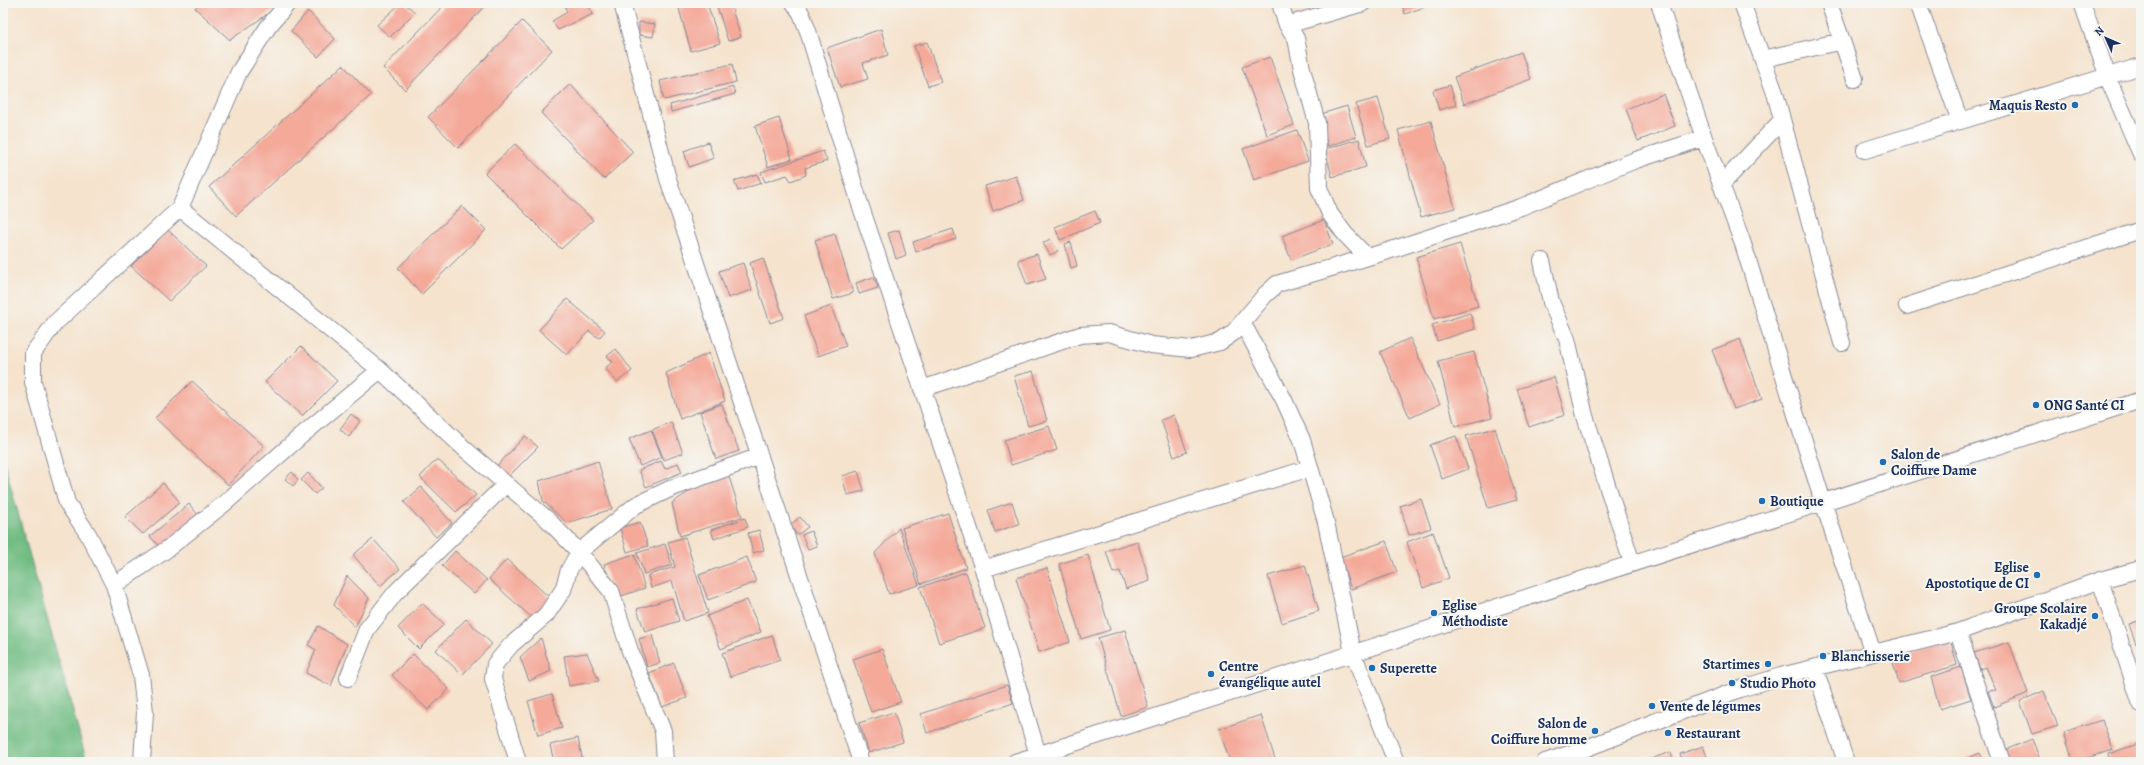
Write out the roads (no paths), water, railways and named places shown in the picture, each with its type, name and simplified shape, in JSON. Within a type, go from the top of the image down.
[{"type":"street","points":[[142,762],[145,712],[141,675],[114,585],[88,534],[67,503],[33,382],[33,353],[55,323],[180,208],[238,72],[268,27],[288,3]]},
{"type":"street","points":[[622,3],[668,178],[861,762]]},
{"type":"street","points":[[794,3],[801,13],[808,31],[859,201],[984,569],[1038,755]]},
{"type":"street","points":[[1280,3],[1287,25],[1296,38],[1302,69],[1317,123],[1319,188],[1330,214],[1345,234],[1367,257]]},
{"type":"street","points":[[1287,25],[1363,3]]},
{"type":"street","points":[[1659,3],[1704,138],[1743,244],[1823,502],[1873,653]]},
{"type":"street","points":[[1742,3],[1775,93],[1842,343]]},
{"type":"street","points":[[1830,3],[1855,79]]},
{"type":"street","points":[[1918,3],[1960,121]]},
{"type":"street","points":[[2082,3],[2107,76],[2141,154]]},
{"type":"street","points":[[1763,59],[1842,41]]},
{"type":"street","points":[[1865,150],[2141,66]]},
{"type":"street","points":[[1721,185],[1782,120]]},
{"type":"street","points":[[922,389],[1080,335],[1109,333],[1151,345],[1191,350],[1220,342],[1233,333],[1277,284],[1367,257],[1521,207],[1633,161],[1704,138]]},
{"type":"street","points":[[180,208],[380,370],[466,450],[547,519],[579,552],[611,592],[630,651],[662,731],[666,762]]},
{"type":"street","points":[[1907,306],[2141,230]]},
{"type":"street","points":[[1542,262],[1551,302],[1567,339],[1585,416],[1632,563]]},
{"type":"street","points":[[1242,322],[1287,407],[1302,440],[1326,522],[1354,653],[1396,762]]},
{"type":"street","points":[[114,585],[166,550],[225,503],[302,435],[380,370]]},
{"type":"street","points":[[1014,762],[2141,400]]},
{"type":"street","points":[[518,762],[493,679],[495,664],[511,645],[546,615],[563,590],[569,570],[579,552],[636,505],[672,488],[760,456]]},
{"type":"street","points":[[984,569],[1310,468]]},
{"type":"street","points":[[348,678],[367,629],[396,592],[506,484]]},
{"type":"street","points":[[1545,762],[1586,756],[1740,689],[1781,676],[1815,669],[1958,632],[2100,580],[2141,569]]},
{"type":"street","points":[[2100,580],[2141,704]]},
{"type":"street","points":[[1958,632],[2002,762]]},
{"type":"street","points":[[1815,669],[1846,762]]},
{"type":"place","name":"Maquis Resto","points":[[2075,105]]},
{"type":"place","name":"ONG Santé CI","points":[[2036,405]]},
{"type":"place","name":"Salon de Coiffure Dame","points":[[1883,462]]},
{"type":"place","name":"Boutique","points":[[1762,501]]},
{"type":"place","name":"Eglise Apostotique de CI","points":[[2037,575]]},
{"type":"place","name":"Eglise Méthodiste","points":[[1434,613]]},
{"type":"place","name":"Groupe Scolaire Kakadjé","points":[[2095,616]]},
{"type":"place","name":"Blanchisserie","points":[[1823,656]]},
{"type":"place","name":"Startimes","points":[[1768,664]]},
{"type":"place","name":"Superette","points":[[1372,668]]},
{"type":"place","name":"Centre évangélique autel","points":[[1211,674]]},
{"type":"place","name":"Studio Photo","points":[[1732,683]]},
{"type":"place","name":"Vente de légumes","points":[[1652,706]]},
{"type":"place","name":"Salon de Coiffure homme","points":[[1595,731]]},
{"type":"place","name":"Restaurant","points":[[1668,733]]}]
